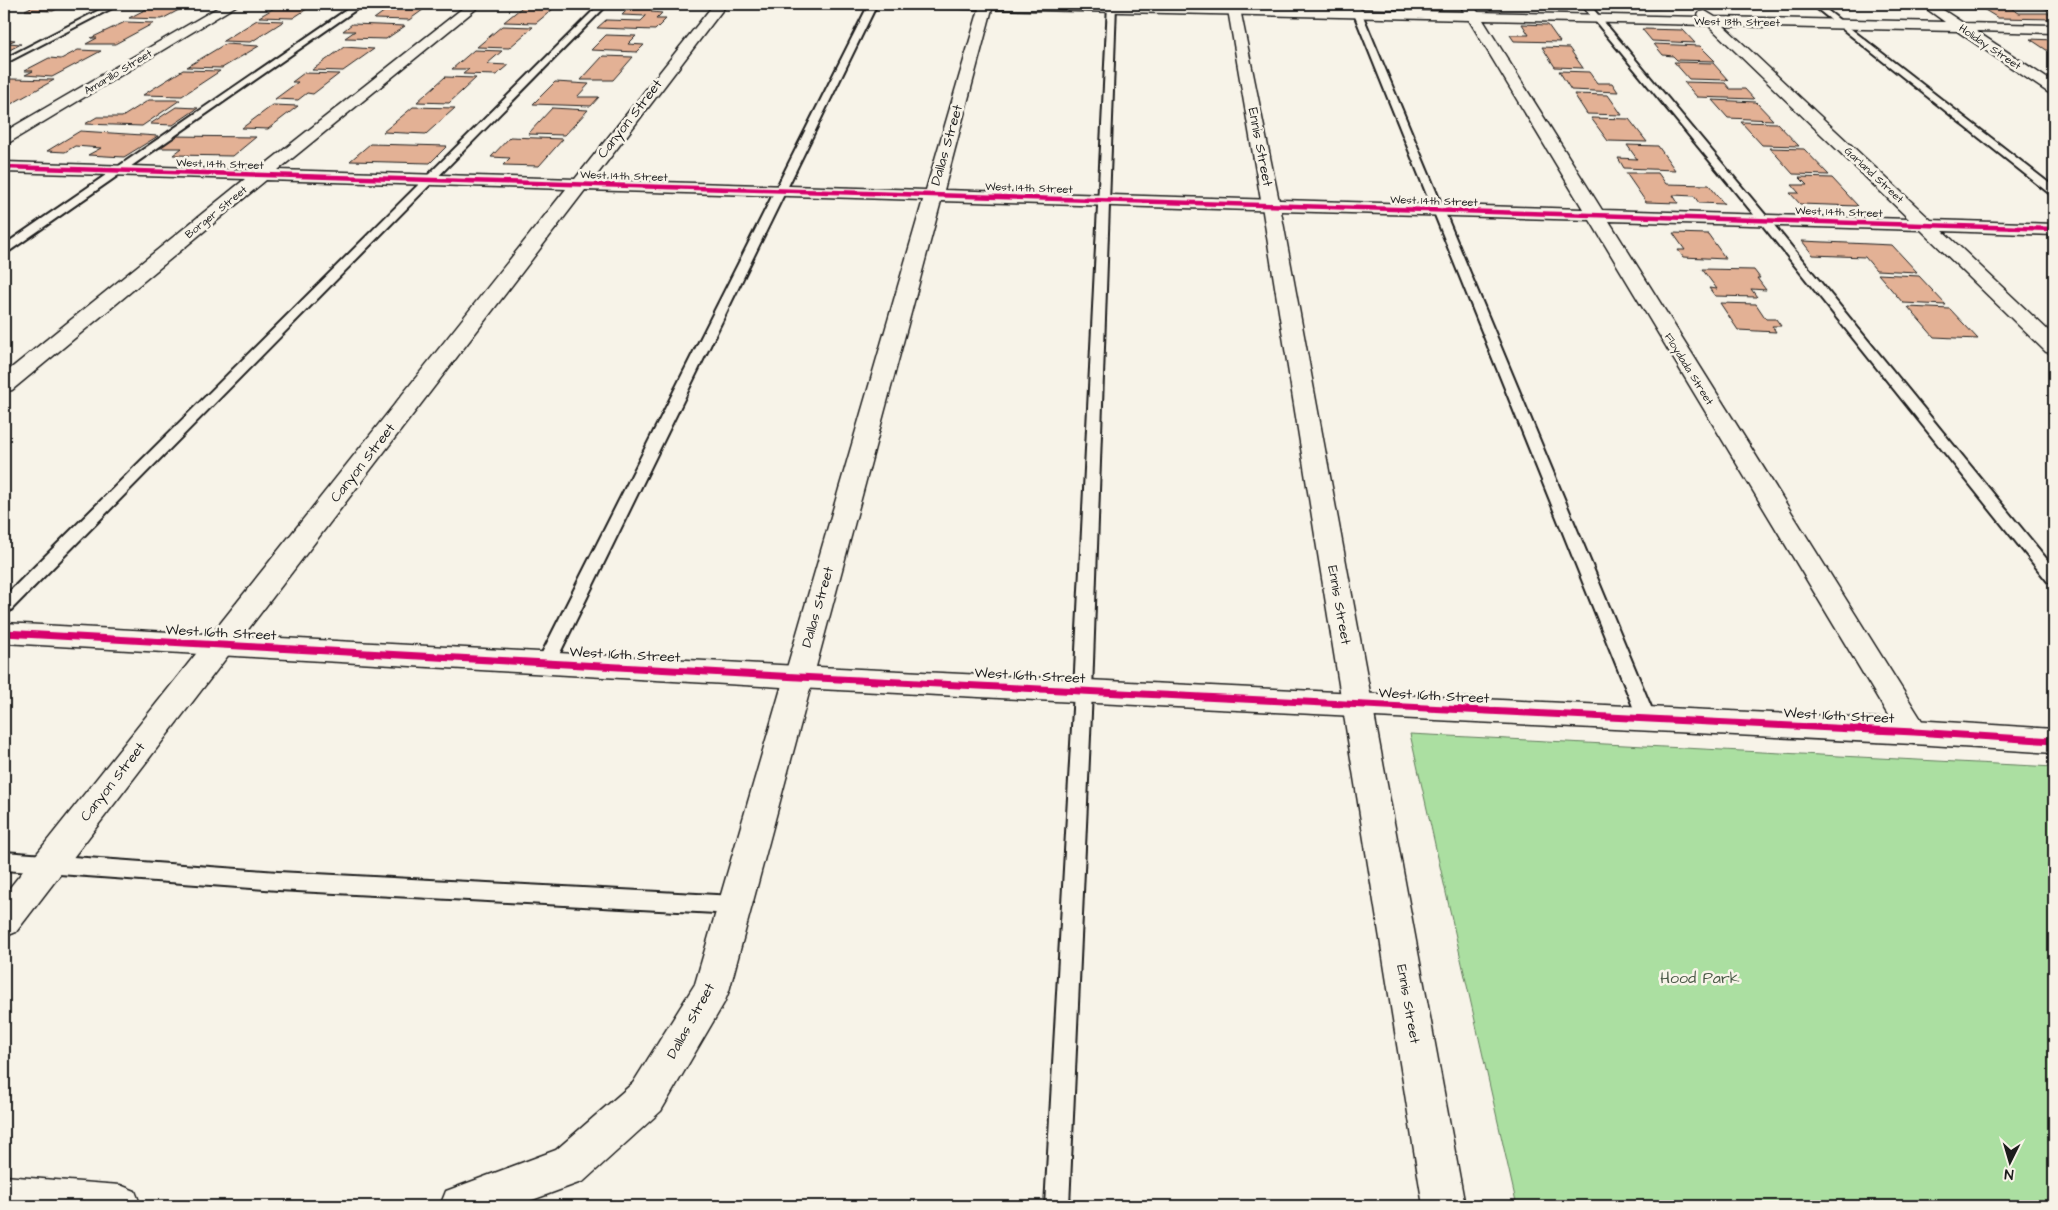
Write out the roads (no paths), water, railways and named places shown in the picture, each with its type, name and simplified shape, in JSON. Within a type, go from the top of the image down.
[{"type":"street","name":"Amarillo Street","points":[[4,139],[233,4]]},
{"type":"street","name":"Borger Street","points":[[4,385],[260,176],[476,4]]},
{"type":"street","name":"Canyon Street","points":[[4,921],[721,4]]},
{"type":"street","name":"West 13th Street","points":[[939,4],[1469,10],[1597,19],[2054,29]]},
{"type":"street","name":"Dallas Street","points":[[461,1206],[569,1166],[647,1097],[711,991],[987,4]]},
{"type":"street","name":"Garland Street","points":[[1694,4],[2054,347]]},
{"type":"street","name":"Holiday Street","points":[[1926,4],[2054,90]]},
{"type":"street","name":"Ennis Street","points":[[1233,7],[1271,206],[1444,1206]]},
{"type":"street","name":"Floydada Street","points":[[1469,10],[1914,732]]},
{"type":"street","name":"West 14th Street","points":[[4,166],[260,176],[933,194],[2054,229]]},
{"type":"street","name":"West 16th Street","points":[[4,633],[546,664],[1914,732],[2054,741]]},
{"type":"street","points":[[4,1197],[120,1206]]},
{"type":"lane","points":[[4,62],[116,4]]},
{"type":"lane","points":[[4,250],[360,4]]},
{"type":"lane","points":[[4,607],[430,180],[519,87],[604,4]]},
{"type":"lane","points":[[546,664],[779,190],[873,4]]},
{"type":"lane","points":[[1584,4],[1764,220],[2054,578]]},
{"type":"lane","points":[[1815,4],[2054,192]]},
{"type":"lane","points":[[2046,4],[2054,8]]},
{"type":"lane","points":[[1058,1206],[1083,691],[1112,6]]},
{"type":"lane","points":[[1355,8],[1647,719]]},
{"type":"lane","points":[[4,861],[278,882],[735,905]]},
{"type":"park label","name":"Hood Park","points":[[1700,978]]}]
